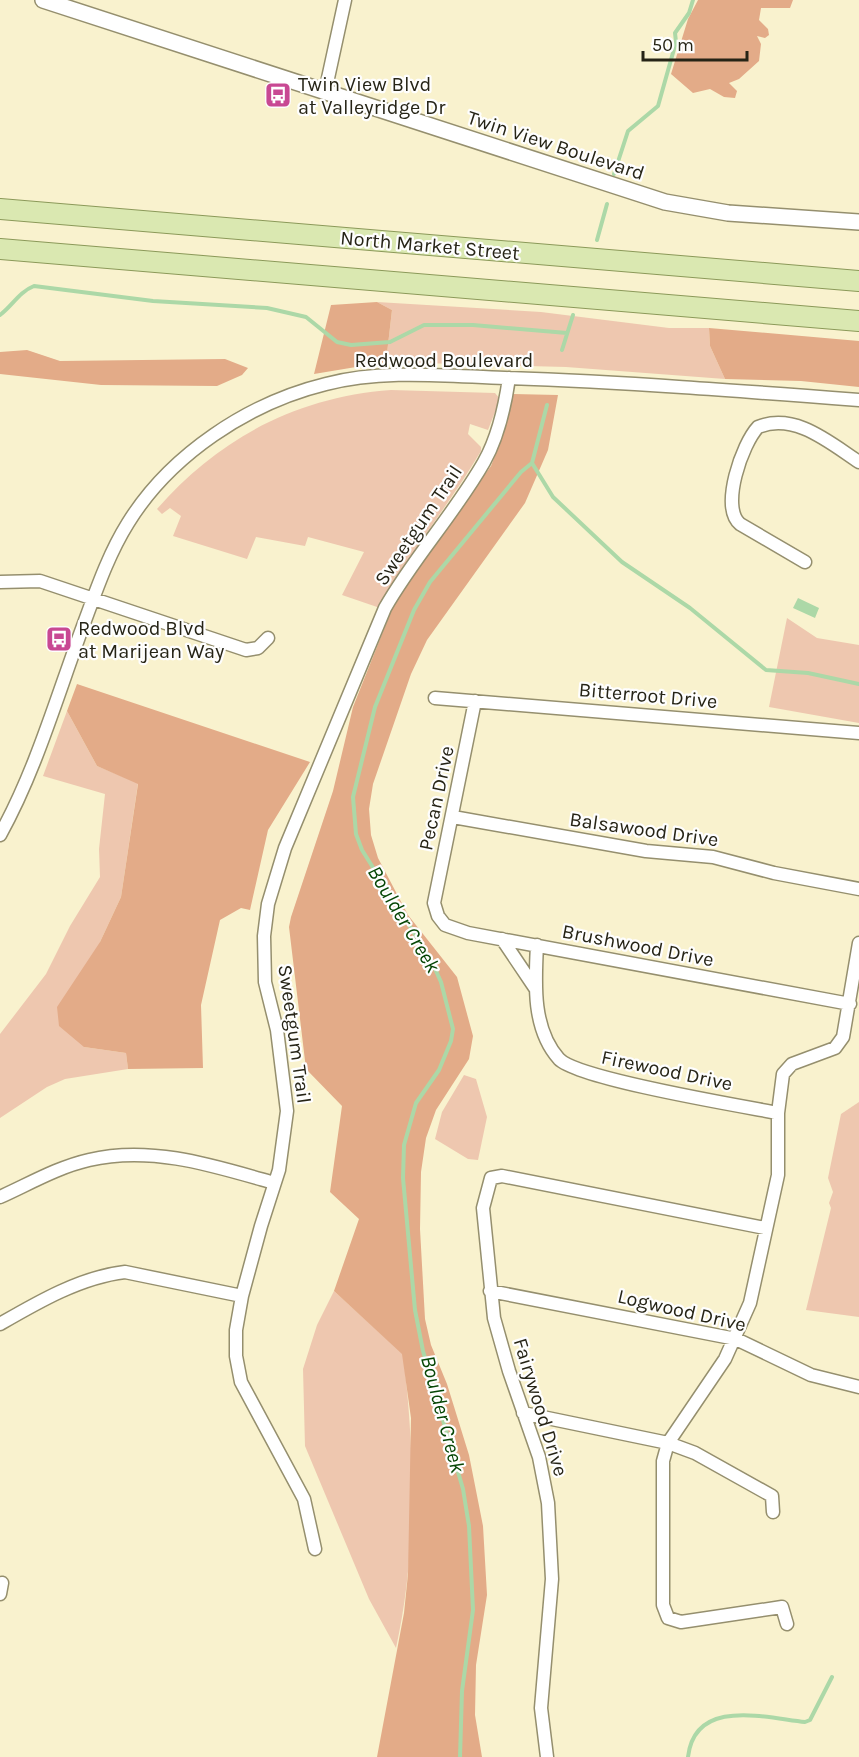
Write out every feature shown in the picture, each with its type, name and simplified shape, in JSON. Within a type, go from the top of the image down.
[{"type":"main road","name":"North Market Street","points":[[0,209],[859,281]]},
{"type":"main road","name":"North Market Street","points":[[0,249],[859,321]]},
{"type":"street","name":"Twin View Boulevard","points":[[43,0],[665,202],[708,211],[859,222]]},
{"type":"street","points":[[325,92],[345,0]]},
{"type":"street","name":"Redwood Boulevard","points":[[0,835],[27,779],[108,559],[134,513],[177,465],[238,421],[294,393],[352,378],[394,376],[509,378],[859,400]]},
{"type":"street","name":"Sweetgum Trail","points":[[315,1549],[304,1499],[241,1382],[236,1356],[236,1330],[242,1296],[279,1170],[287,1111],[277,1030],[265,982],[264,936],[268,904],[285,848],[385,608],[405,572],[484,462],[502,413],[509,378]]},
{"type":"street","points":[[805,562],[740,524],[732,516],[731,499],[746,444],[758,428],[785,423],[810,430],[859,462]]},
{"type":"street","points":[[0,582],[40,581],[246,650],[258,648],[268,638]]},
{"type":"street","name":"Bitterroot Drive","points":[[435,698],[859,733]]},
{"type":"street","name":"Pecan Drive","points":[[434,903],[475,701]]},
{"type":"street","name":"Balsawood Drive","points":[[453,817],[646,851],[713,857],[774,873],[859,888]]},
{"type":"street","name":"Brushwood Drive","points":[[434,903],[438,916],[450,928],[850,1004]]},
{"type":"street","points":[[502,939],[536,989]]},
{"type":"street","points":[[787,1624],[782,1607],[681,1622],[672,1621],[665,1613],[661,1480],[668,1443],[736,1340],[750,1303],[778,1175],[778,1113],[783,1074],[787,1068],[835,1048],[845,1032],[859,943]]},
{"type":"street","points":[[536,989],[537,945]]},
{"type":"street","name":"Firewood Drive","points":[[536,989],[541,1026],[555,1054],[567,1066],[580,1072],[778,1113]]},
{"type":"street","points":[[0,1197],[71,1165],[118,1155],[194,1160],[274,1183]]},
{"type":"street","name":"Fairywood Drive","points":[[547,1757],[541,1708],[550,1610],[551,1541],[544,1475],[501,1348],[490,1291],[483,1208],[491,1178],[502,1176],[765,1228]]},
{"type":"street","points":[[0,1324],[80,1284],[109,1274],[125,1272],[242,1296]]},
{"type":"street","name":"Logwood Drive","points":[[490,1291],[736,1340],[801,1371],[835,1383],[859,1387]]},
{"type":"street","points":[[524,1413],[668,1443],[695,1453],[772,1496],[773,1512]]},
{"type":"shaded area","points":[[698,0],[793,0],[790,8],[761,8],[759,20],[768,29],[769,35],[765,38],[757,36],[761,44],[759,61],[739,79],[729,83],[737,91],[735,98],[724,97],[710,89],[693,93],[671,74],[688,19]]},
{"type":"shaded area","points":[[377,302],[541,312],[669,328],[709,328],[710,346],[725,379],[566,367],[386,362],[392,310]]},
{"type":"shaded area","points":[[377,302],[392,310],[386,362],[314,374],[331,305]]},
{"type":"shaded area","points":[[709,328],[859,341],[859,387],[801,381],[725,379],[710,346]]},
{"type":"shaded area","points":[[27,350],[60,361],[225,359],[248,368],[242,375],[217,386],[101,385],[0,374],[0,352]]},
{"type":"shaded area","points":[[391,390],[495,393],[500,399],[488,430],[470,424],[468,434],[481,447],[481,451],[380,608],[342,595],[364,552],[308,537],[305,546],[256,537],[247,559],[173,536],[181,516],[170,508],[162,514],[157,509],[206,461],[262,425],[324,402],[356,394]]},
{"type":"shaded area","points":[[513,394],[558,395],[548,450],[525,503],[427,640],[411,674],[373,784],[369,809],[371,835],[378,858],[408,915],[457,977],[473,1036],[469,1059],[436,1110],[426,1138],[421,1172],[420,1229],[425,1319],[431,1345],[447,1384],[469,1455],[483,1526],[487,1595],[476,1665],[475,1715],[482,1757],[377,1757],[404,1613],[408,1574],[411,1418],[402,1354],[334,1291],[359,1219],[330,1192],[342,1106],[306,1069],[289,927],[333,791],[353,707],[392,609],[409,577],[491,466],[501,440]]},
{"type":"shaded area","points":[[798,598],[819,608],[815,618],[793,608]]},
{"type":"shaded area","points":[[787,618],[817,638],[859,645],[859,723],[769,707]]},
{"type":"shaded area","points":[[77,684],[310,762],[268,830],[250,910],[241,908],[220,920],[201,1005],[203,1068],[128,1069],[126,1053],[84,1047],[59,1026],[57,1007],[100,942],[121,897],[138,784],[97,766],[67,711]]},
{"type":"shaded area","points":[[67,711],[97,766],[138,783],[121,897],[100,942],[84,1047],[126,1053],[128,1069],[65,1079],[47,1087],[0,1118],[0,1034],[46,974],[70,926],[100,877],[99,849],[105,794],[43,776]]},
{"type":"shaded area","points":[[464,1075],[476,1079],[487,1117],[478,1160],[468,1159],[435,1139],[442,1112]]},
{"type":"shaded area","points":[[859,1102],[859,1317],[806,1310],[831,1208],[829,1203],[833,1192],[828,1178],[841,1114]]},
{"type":"shaded area","points":[[334,1291],[403,1354],[410,1427],[412,1501],[408,1575],[396,1648],[369,1599],[305,1446],[303,1369],[317,1325]]},
{"type":"waterway","name":"Boulder Creek","points":[[614,174],[628,131],[658,106],[676,42],[675,33],[689,13],[693,0]]},
{"type":"waterway","name":"Boulder Creek","points":[[597,240],[607,204]]},
{"type":"waterway","points":[[0,315],[24,292],[34,286],[153,301],[267,308],[306,317],[337,342],[351,345],[390,342],[424,325],[473,325],[567,333]]},
{"type":"waterway","name":"Boulder Creek","points":[[562,350],[573,315]]},
{"type":"waterway","name":"Boulder Creek","points":[[460,1757],[462,1691],[473,1610],[469,1526],[463,1489],[423,1351],[415,1310],[403,1178],[404,1145],[416,1103],[439,1070],[451,1041],[453,1029],[441,982],[431,960],[362,850],[356,834],[353,797],[375,707],[414,610],[430,582],[521,472],[532,463],[547,405]]},
{"type":"waterway","points":[[532,463],[553,497],[622,562],[690,608],[766,670],[808,673],[859,684]]},
{"type":"waterway","points":[[688,1757],[693,1738],[704,1726],[718,1719],[734,1715],[753,1715],[805,1722],[810,1720],[832,1677]]},
{"type":"place","name":"Twin View Blvd at Valleyridge Dr","points":[[278,95]]},
{"type":"place","name":"Redwood Blvd at Marijean Way","points":[[59,639]]}]
